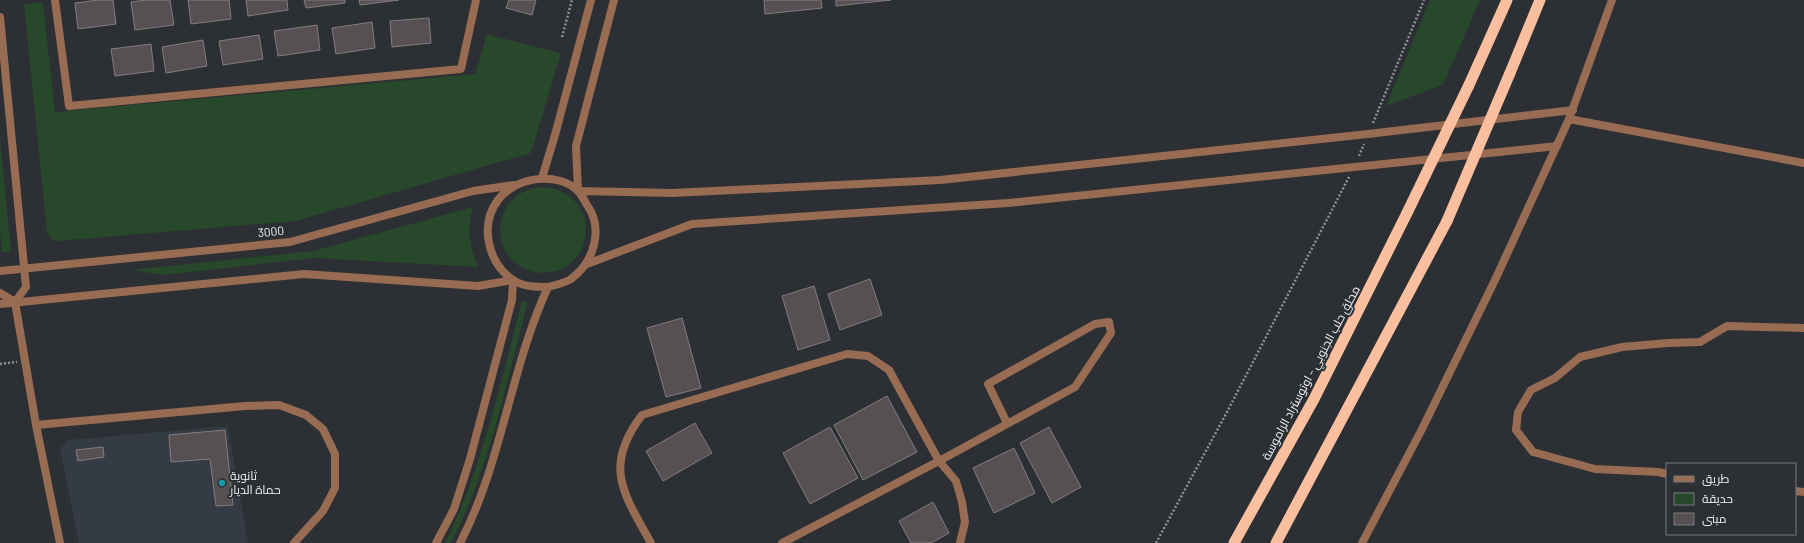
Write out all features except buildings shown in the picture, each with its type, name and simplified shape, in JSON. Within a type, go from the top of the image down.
[{"type":"highway","name":"محلق حلب الجنوبي - اوتوستراد الراموسة","points":[[1234,543],[1314,399],[1469,85],[1507,0]]},
{"type":"highway","points":[[1276,543],[1447,222],[1540,0]]},
{"type":"street","points":[[55,0],[69,106],[461,69],[476,0]]},
{"type":"street","points":[[542,178],[556,135],[591,0]]},
{"type":"street","points":[[578,191],[576,146],[614,0]]},
{"type":"street","points":[[1362,543],[1422,429],[1495,280],[1557,146],[1573,110],[1612,0]]},
{"type":"street","points":[[0,17],[26,287],[15,302],[36,425],[60,543]]},
{"type":"street","points":[[578,191],[674,193],[940,180],[1368,134],[1573,110]]},
{"type":"street","points":[[1569,119],[1804,162]]},
{"type":"street","points":[[587,264],[596,239],[593,213],[578,191],[561,181],[542,178],[515,185],[498,200],[488,221],[488,243],[497,264],[514,280],[530,287],[548,287],[570,280],[587,264],[692,224],[1008,202],[1557,146]]},
{"type":"street","name":"3000","points":[[0,271],[290,242],[473,191],[515,185]]},
{"type":"street","points":[[0,304],[304,274],[478,286],[514,280]]},
{"type":"street","points":[[436,543],[454,509],[470,459],[512,300],[514,280]]},
{"type":"street","points":[[460,543],[473,518],[491,464],[536,313],[548,287]]},
{"type":"street","points":[[0,293],[15,302]]},
{"type":"street","points":[[782,543],[939,461],[1075,387],[1111,333],[1109,322],[1094,324],[988,384],[1007,423]]},
{"type":"street","points":[[1666,474],[1595,469],[1533,452],[1516,430],[1518,412],[1531,390],[1555,378],[1580,357],[1622,347],[1700,342],[1727,326],[1804,328]]},
{"type":"street","points":[[651,543],[627,499],[620,478],[622,454],[630,430],[642,415],[847,354],[868,356],[889,370],[939,461],[956,481],[962,502],[965,522],[960,543]]},
{"type":"street","points":[[36,425],[245,406],[279,405],[306,415],[323,429],[335,454],[335,488],[323,511],[294,543]]},
{"type":"path","points":[[562,37],[572,0]]},
{"type":"path","points":[[1156,543],[1292,289],[1355,166],[1424,0]]},
{"type":"path","points":[[0,364],[25,361]]},
{"type":"shaded area","points":[[228,426],[248,543],[79,543],[60,449],[68,440]]},
{"type":"green space","points":[[1430,0],[1480,0],[1443,85],[1386,106]]},
{"type":"green space","points":[[43,2],[55,112],[475,74],[487,34],[561,53],[531,153],[296,221],[57,241],[51,239],[47,232],[24,4]]},
{"type":"green space","points":[[0,139],[11,251],[2,253],[0,230]]},
{"type":"green space","points":[[535,187],[551,187],[560,190],[574,199],[583,213],[586,222],[586,238],[583,247],[574,261],[560,270],[551,273],[535,273],[519,266],[512,261],[507,254],[500,238],[500,222],[507,206],[512,199],[519,194]]},
{"type":"green space","points":[[473,207],[469,230],[478,267],[315,258],[164,275],[130,270],[313,251]]},
{"type":"green space","points":[[522,301],[528,302],[487,455],[465,514],[451,543],[445,543],[470,485],[490,424]]},
{"type":"place","name":"ثانوية حماة الديار","points":[[222,483]]}]
